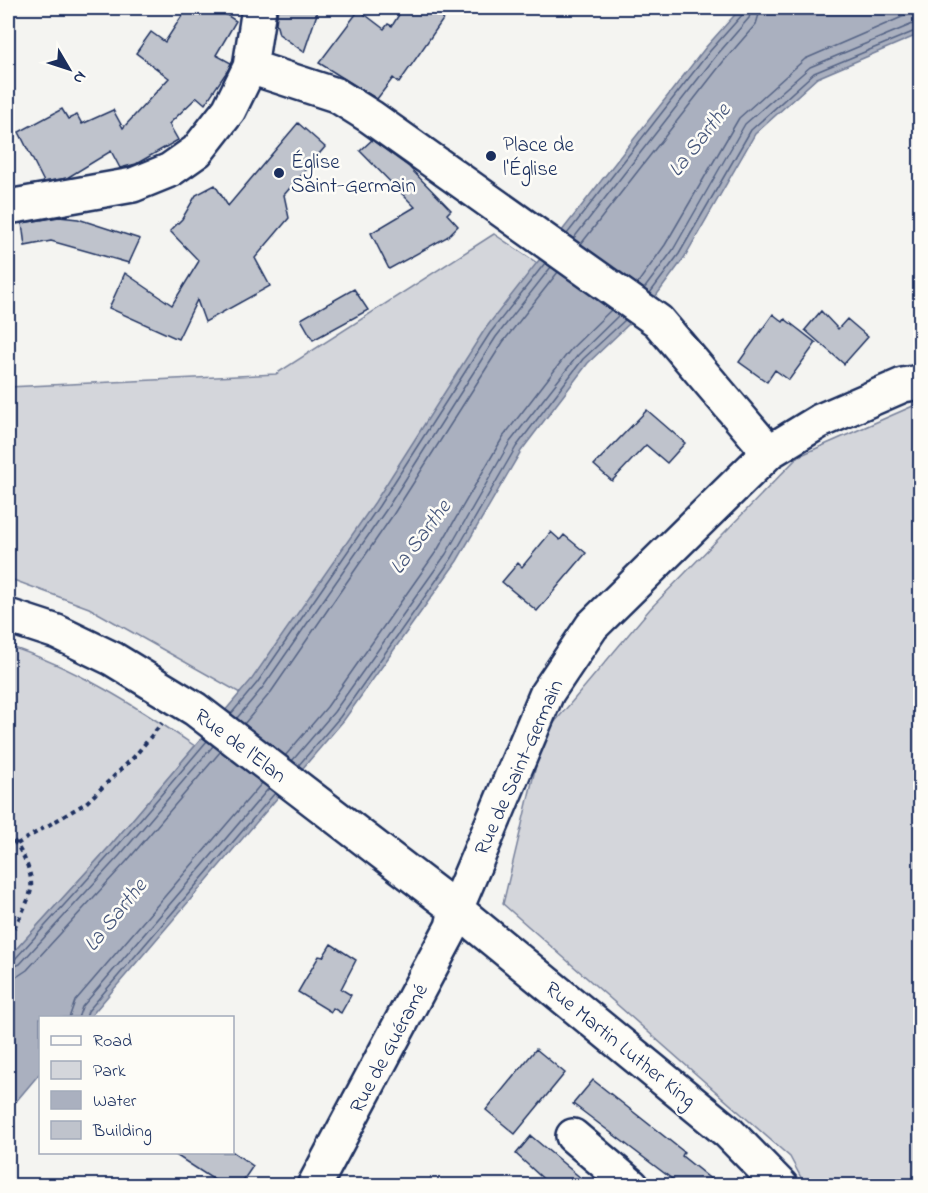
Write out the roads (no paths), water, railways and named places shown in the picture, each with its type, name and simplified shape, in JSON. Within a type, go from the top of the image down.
[{"type":"street","points":[[8,207],[133,185],[170,170],[197,151],[229,110],[250,67],[259,8]]},
{"type":"street","points":[[250,67],[336,96],[551,244],[658,321],[769,452]]},
{"type":"street","name":"Rue de Saint-Germain","points":[[456,909],[546,693],[592,626],[769,452],[820,421],[903,385],[921,382]]},
{"type":"street","name":"Rue de l'Elan","points":[[8,616],[57,632],[113,660],[195,709],[456,909]]},
{"type":"street","name":"Rue de Guéramé","points":[[315,1185],[448,935],[456,909]]},
{"type":"street","name":"Rue Martin Luther King","points":[[456,909],[728,1132],[781,1185]]},
{"type":"street","points":[[573,1136],[632,1185]]},
{"type":"water","name":"La Sarthe","points":[[741,8],[920,8],[920,34],[817,78],[755,134],[684,258],[650,304],[588,363],[521,451],[457,561],[344,720],[91,1016],[39,1016],[39,1074],[8,1111],[8,958],[110,846],[252,679],[375,502],[485,329],[706,47]]},
{"type":"place","name":"Place de l'Église","points":[[491,156]]},
{"type":"place","name":"Église Saint-Germain","points":[[279,173]]}]
